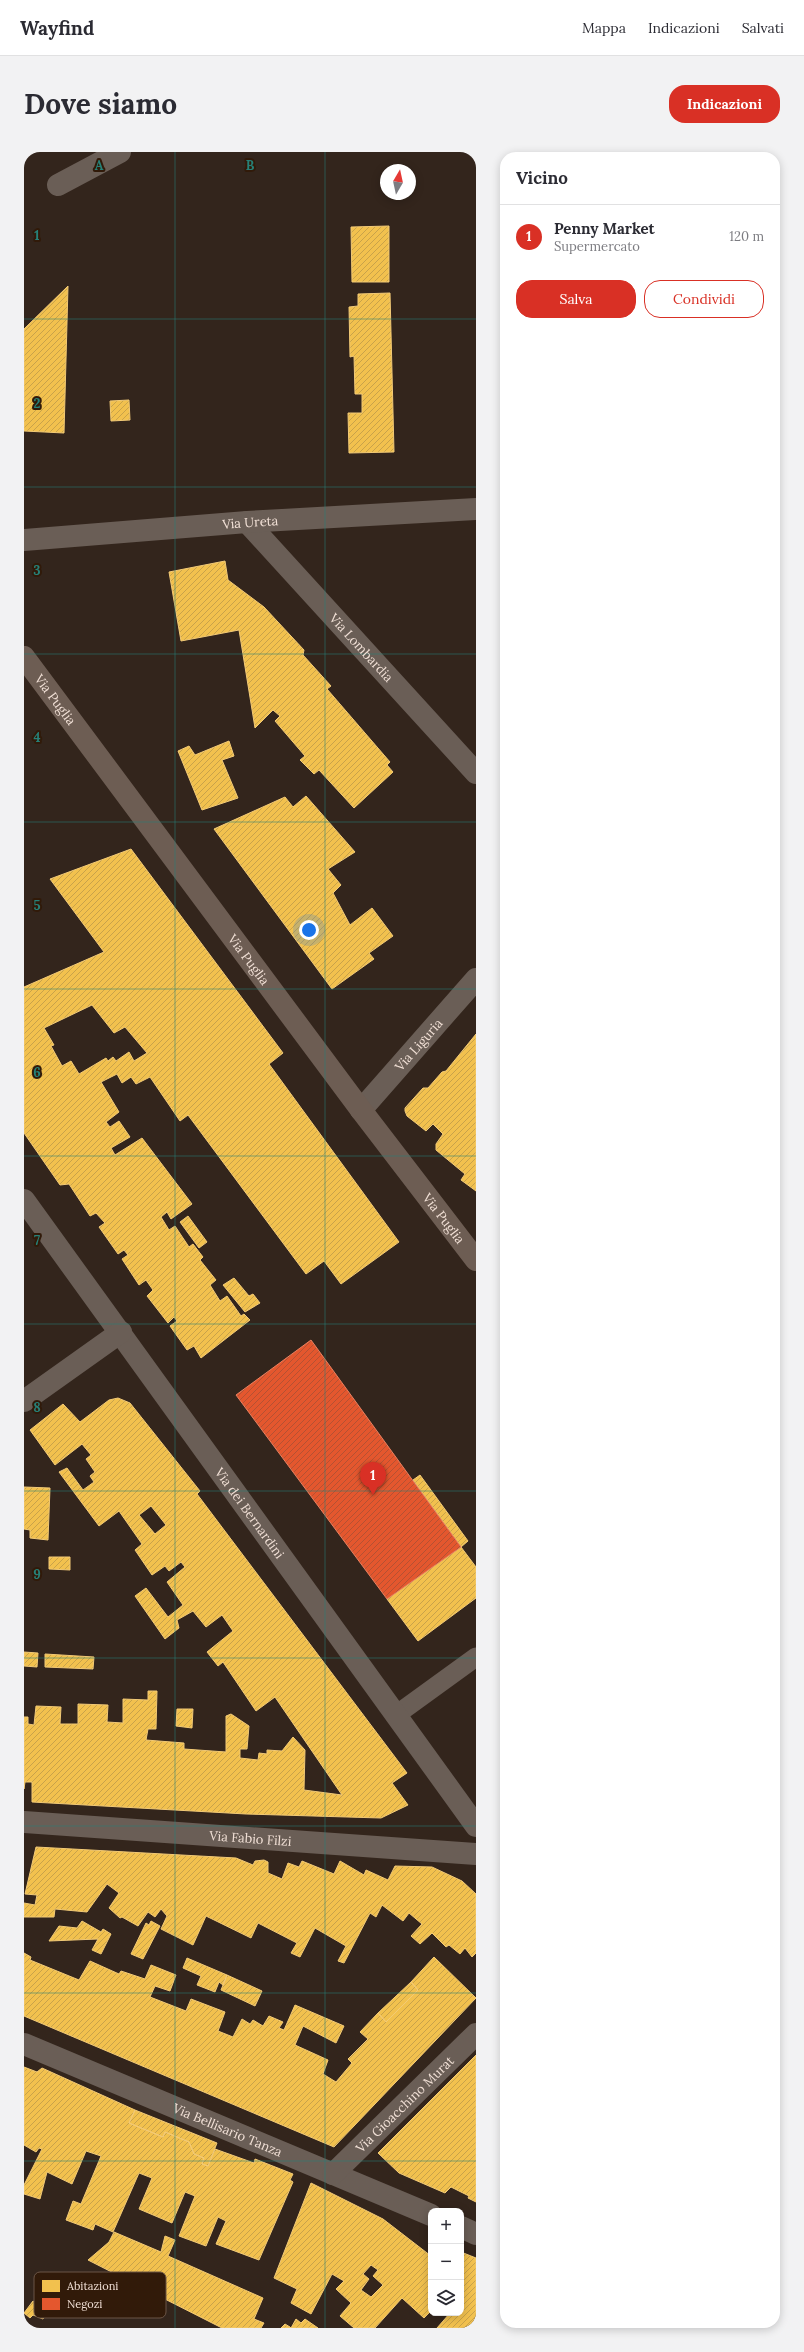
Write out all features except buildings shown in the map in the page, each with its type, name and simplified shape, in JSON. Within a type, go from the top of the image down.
[{"type":"main road","name":"Via Puglia","points":[[24,657],[361,1110],[476,1260]]},
{"type":"street","points":[[58,185],[120,152]]},
{"type":"street","name":"Via Ureta","points":[[24,540],[247,522],[476,509]]},
{"type":"street","name":"Via Lombardia","points":[[247,522],[476,773]]},
{"type":"street","name":"Via Liguria","points":[[361,1110],[476,979]]},
{"type":"street","name":"Via dei Bernardini","points":[[24,1200],[121,1332],[476,1826]]},
{"type":"street","points":[[24,1401],[121,1332]]},
{"type":"street","name":"Via Fabio Filzi","points":[[24,1822],[476,1854]]},
{"type":"street","name":"Via Gioacchino Murat","points":[[333,2174],[476,2034]]},
{"type":"street","name":"Via Bellisario Tanza","points":[[24,2044],[428,2214]]},
{"type":"street","points":[[464,2228],[476,2234]]},
{"type":"lane","points":[[396,1715],[476,1657]]},
{"type":"place","name":"Penny Market","points":[[373,1495]]}]
